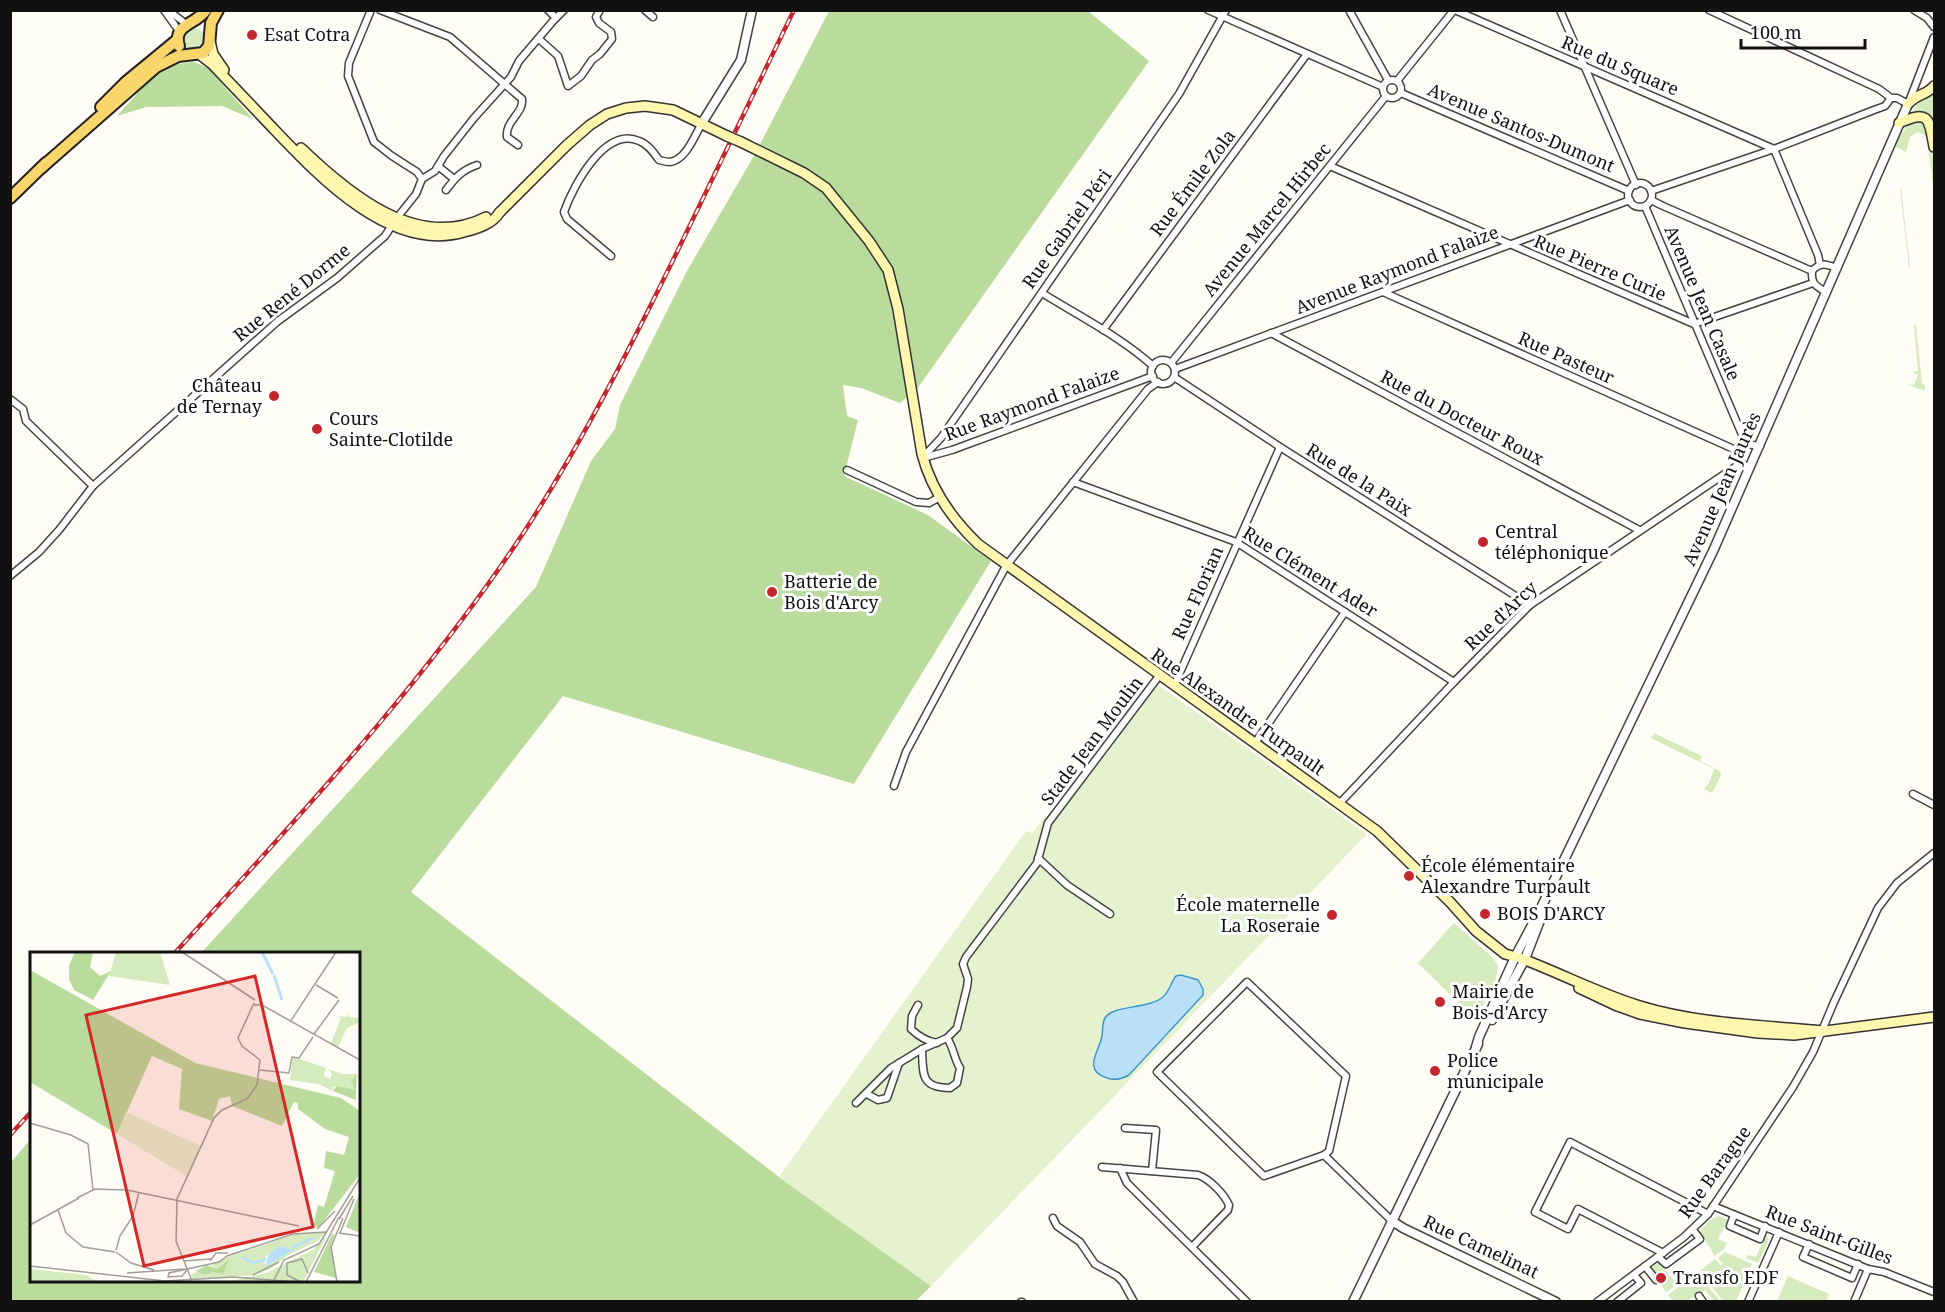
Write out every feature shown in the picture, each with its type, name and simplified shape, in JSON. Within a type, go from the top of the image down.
[{"type":"main road","points":[[10,198],[126,81],[184,29],[201,17],[206,10]]},
{"type":"main road","points":[[41,168],[156,68],[178,56],[206,50],[211,23],[218,10]]},
{"type":"main road","points":[[184,29],[204,25],[210,38],[213,54],[224,71],[314,161],[359,198],[394,222]]},
{"type":"main road","points":[[184,29],[181,49],[194,54],[214,67],[311,167],[354,203],[394,222]]},
{"type":"main road","points":[[1908,104],[1914,97],[1926,93],[1935,86]]},
{"type":"main road","name":"Rue Alexandre Turpault","points":[[394,222],[426,234],[443,235],[477,228],[496,218],[567,144],[590,125],[607,114],[626,108],[645,106],[673,110],[804,173],[826,188],[888,270],[898,309],[922,458],[940,498],[962,529],[1006,566],[1377,831],[1492,945],[1505,954],[1564,977],[1572,984],[1615,1005],[1640,1014],[1685,1023],[1758,1033],[1794,1035],[1935,1017]]},
{"type":"main road","points":[[1899,123],[1914,116],[1926,119],[1930,123],[1935,147]]},
{"type":"street","points":[[166,10],[184,29]]},
{"type":"street","points":[[371,10],[349,63],[348,76],[375,142],[417,172],[422,179]]},
{"type":"street","points":[[380,10],[450,38],[522,99],[521,107],[511,119],[506,133],[507,137],[518,145]]},
{"type":"street","points":[[548,10],[556,18]]},
{"type":"street","name":"Rue René Dorme","points":[[10,576],[52,538],[93,486],[278,321],[337,278],[385,236],[416,194],[422,179],[429,176],[438,166],[474,118],[511,76],[519,62],[564,10]]},
{"type":"street","points":[[539,39],[558,56],[568,86],[581,76],[592,60],[612,39],[611,32],[599,23],[596,17],[600,10]]},
{"type":"street","points":[[645,10],[653,16]]},
{"type":"street","points":[[611,256],[567,219],[564,212],[575,186],[585,169],[609,144],[626,138],[640,141],[651,149],[659,160],[670,162],[679,158],[690,145],[741,60],[752,10]]},
{"type":"street","points":[[1208,10],[1224,14],[1383,87]]},
{"type":"street","points":[[1348,10],[1388,80]]},
{"type":"street","points":[[1397,81],[1455,10]]},
{"type":"street","name":"Rue du Square","points":[[1455,10],[1774,149]]},
{"type":"street","points":[[1560,10],[1636,185]]},
{"type":"street","points":[[1709,10],[1879,88],[1891,98],[1897,98],[1908,104],[1935,37]]},
{"type":"street","points":[[1914,10],[1927,18],[1935,27]]},
{"type":"street","name":"Rue Gabriel Péri","points":[[922,458],[941,438],[1179,94],[1224,14]]},
{"type":"street","name":"Rue Émile Zola","points":[[1103,330],[1307,54]]},
{"type":"street","points":[[1388,80],[1397,81],[1401,85],[1401,93],[1394,98],[1386,96],[1383,92],[1383,87],[1388,80]]},
{"type":"street","name":"Avenue Santos-Dumont","points":[[1401,93],[1629,191]]},
{"type":"street","name":"Avenue Marcel Hirbec","points":[[1173,366],[1386,96]]},
{"type":"street","points":[[1651,191],[1774,149],[1885,106],[1891,98]]},
{"type":"street","name":"Avenue Jean Jaurès","points":[[1353,1302],[1695,591],[1908,104]]},
{"type":"street","points":[[1774,149],[1818,255],[1820,265]]},
{"type":"street","points":[[446,190],[466,169],[477,165]]},
{"type":"street","points":[[438,166],[454,179]]},
{"type":"street","name":"Rue Pierre Curie","points":[[1330,166],[1694,324]]},
{"type":"street","points":[[1643,184],[1651,191],[1651,200],[1645,206],[1638,207],[1630,200],[1629,191],[1636,185],[1643,184]]},
{"type":"street","name":"Avenue Raymond Falaize","points":[[1173,366],[1271,333],[1630,200]]},
{"type":"street","points":[[1651,200],[1812,271]]},
{"type":"street","name":"Avenue Jean Casale","points":[[1645,206],[1746,444]]},
{"type":"street","points":[[1812,271],[1824,264],[1836,268]]},
{"type":"street","points":[[1812,271],[1813,283],[1826,292]]},
{"type":"street","points":[[1694,324],[1813,283]]},
{"type":"street","name":"Rue Pasteur","points":[[1382,292],[1738,451]]},
{"type":"street","points":[[1042,293],[1145,359],[1153,366],[1153,376],[1158,382],[1165,384],[1174,377],[1173,366],[1161,360],[1153,366]]},
{"type":"street","name":"Rue du Docteur Roux","points":[[1271,333],[1639,530]]},
{"type":"street","name":"Rue Raymond Falaize","points":[[922,458],[952,450],[1153,376]]},
{"type":"street","name":"Rue de la Paix","points":[[1174,377],[1530,605]]},
{"type":"street","points":[[894,786],[906,752],[1006,566],[1148,389],[1158,382]]},
{"type":"street","points":[[10,399],[23,409],[26,421],[93,486]]},
{"type":"street","points":[[1750,468],[1741,463],[1738,451],[1746,444],[1760,446]]},
{"type":"street","name":"Rue Florian","points":[[1174,686],[1280,447]]},
{"type":"street","name":"Rue d'Arcy","points":[[1339,804],[1530,605],[1741,463]]},
{"type":"street","points":[[847,470],[916,502],[929,503],[940,498]]},
{"type":"street","name":"Rue Clément Ader","points":[[1073,482],[1236,542],[1454,682]]},
{"type":"street","points":[[1255,743],[1345,612]]},
{"type":"street","name":"Stade Jean Moulin","points":[[947,1038],[957,1028],[968,987],[963,964],[966,957],[1036,863],[1048,822],[1159,676]]},
{"type":"street","points":[[1913,794],[1935,805]]},
{"type":"street","name":"Rue Barague","points":[[1597,1302],[1693,1230],[1708,1214],[1793,1087],[1823,1031],[1878,908],[1909,871],[1935,854]]},
{"type":"street","points":[[1038,858],[1067,885],[1110,914]]},
{"type":"street","points":[[1247,982],[1346,1077],[1329,1151],[1324,1155],[1264,1176],[1157,1072],[1247,982]]},
{"type":"street","points":[[918,1005],[912,1016],[911,1029],[927,1041],[937,1043]]},
{"type":"street","points":[[856,1103],[878,1080],[899,1063],[922,1049],[947,1038],[954,1048],[955,1060],[960,1068],[957,1083],[950,1088],[933,1087],[926,1081],[922,1066],[922,1049]]},
{"type":"street","points":[[867,1094],[878,1101],[887,1098],[899,1063]]},
{"type":"street","points":[[1125,1128],[1156,1130],[1152,1171]]},
{"type":"street","points":[[1693,1230],[1700,1239],[1666,1264],[1660,1255],[1578,1209],[1568,1229],[1534,1212],[1570,1143],[1708,1214]]},
{"type":"street","points":[[1324,1155],[1392,1221]]},
{"type":"street","points":[[1102,1167],[1203,1177],[1226,1199],[1229,1205],[1228,1210],[1192,1247]]},
{"type":"street","points":[[1120,1168],[1126,1183],[1248,1302]]},
{"type":"street","name":"Rue Saint-Gilles","points":[[1713,1206],[1868,1269],[1884,1272],[1935,1292]]},
{"type":"street","points":[[1734,1215],[1730,1226],[1760,1239],[1765,1226]]},
{"type":"street","points":[[1053,1218],[1057,1226],[1080,1242],[1095,1264],[1117,1276],[1123,1282],[1134,1302]]},
{"type":"street","name":"Rue Camelinat","points":[[1392,1221],[1557,1302]]},
{"type":"street","points":[[1748,1302],[1779,1232]]},
{"type":"street","points":[[1809,1244],[1803,1257],[1852,1278],[1858,1264]]},
{"type":"street","points":[[1645,1266],[1656,1280]]},
{"type":"street","points":[[1854,1302],[1868,1269]]},
{"type":"street","points":[[1617,1302],[1641,1283],[1634,1275]]},
{"type":"green space","points":[[829,11],[1088,11],[1149,61],[917,389],[900,403],[861,388],[843,385],[847,416],[858,420],[844,476],[928,515],[991,561],[854,784],[563,696],[411,892],[779,1177],[931,1286],[916,1301],[11,1301],[10,1163],[30,1140],[30,1282],[360,1282],[360,952],[202,952],[536,587],[591,461],[615,429],[620,405],[687,271],[755,154]]},
{"type":"green space","points":[[194,28],[202,31],[205,39],[202,47],[194,50],[186,47],[183,39],[186,31]]},
{"type":"green space","points":[[193,62],[207,67],[253,119],[222,106],[146,107],[117,116],[142,88],[168,65]]},
{"type":"green space","points":[[1934,92],[1934,125],[1932,117],[1914,111],[1916,104]]},
{"type":"green space","points":[[1917,121],[1926,125],[1931,142],[1934,193],[1927,136],[1918,132],[1910,137],[1906,152],[1894,146],[1908,124]]},
{"type":"green space","points":[[1901,188],[1910,266],[1909,267],[1900,190]]},
{"type":"green space","points":[[1914,325],[1916,325],[1922,384],[1925,385],[1925,390],[1907,384],[1914,385],[1918,375],[1912,372],[1918,371]]},
{"type":"green space","points":[[1158,685],[1367,834],[931,1286],[779,1177],[1026,831],[1032,833],[1045,816],[1054,822]]},
{"type":"green space","points":[[1654,733],[1702,756],[1700,761],[1720,771],[1721,775],[1712,793],[1704,789],[1714,769],[1651,738]]},
{"type":"green space","points":[[1454,923],[1498,965],[1496,980],[1490,993],[1483,1006],[1473,1017],[1418,963]]},
{"type":"green space","points":[[1719,1216],[1728,1220],[1718,1239],[1727,1243],[1724,1249],[1714,1256],[1699,1232],[1711,1219]]},
{"type":"green space","points":[[1765,1236],[1769,1239],[1758,1263],[1746,1258],[1748,1255],[1756,1257]]},
{"type":"green space","points":[[1725,1252],[1752,1264],[1736,1301],[1723,1301],[1700,1271],[1715,1259],[1721,1266],[1723,1264],[1718,1258]]},
{"type":"green space","points":[[1659,1262],[1673,1280],[1681,1274],[1685,1279],[1666,1292],[1650,1269]]},
{"type":"green space","points":[[1697,1273],[1720,1301],[1714,1301],[1705,1290],[1687,1301],[1673,1301],[1668,1295]]},
{"type":"green space","points":[[1788,1276],[1829,1294],[1826,1301],[1777,1301]]},
{"type":"water","points":[[1181,975],[1198,980],[1203,989],[1203,995],[1129,1075],[1110,1079],[1099,1075],[1095,1070],[1094,1060],[1105,1018],[1116,1011],[1158,1000],[1166,994],[1176,976]]},
{"type":"railway","points":[[176,952],[312,801],[401,697],[444,643],[524,532],[586,430],[623,359],[794,10]]},
{"type":"railway","points":[[10,1135],[30,1113]]},
{"type":"place","name":"Esat Cotra","points":[[252,35]]},
{"type":"place","name":"Château de Ternay","points":[[274,396]]},
{"type":"place","name":"Cours Sainte-Clotilde","points":[[317,429]]},
{"type":"place","name":"Central téléphonique","points":[[1483,542]]},
{"type":"place","name":"Batterie de Bois d'Arcy","points":[[772,592]]},
{"type":"place","name":"École élémentaire Alexandre Turpault","points":[[1409,876]]},
{"type":"place","name":"BOIS D'ARCY","points":[[1485,914]]},
{"type":"place","name":"École maternelle La Roseraie","points":[[1332,915]]},
{"type":"place","name":"Mairie de Bois-d'Arcy","points":[[1440,1002]]},
{"type":"place","name":"Police municipale","points":[[1435,1071]]},
{"type":"place","name":"Transfo EDF","points":[[1661,1278]]}]
